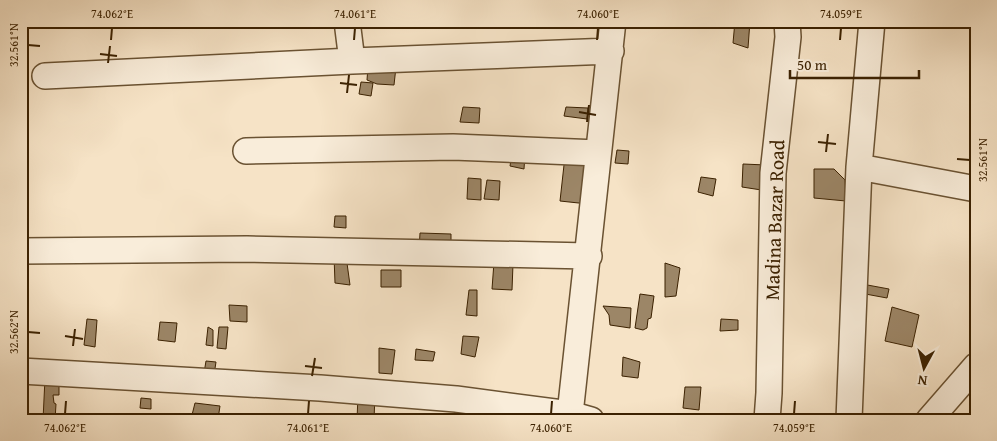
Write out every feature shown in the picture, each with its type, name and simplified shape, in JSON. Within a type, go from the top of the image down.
[{"type":"street","points":[[348,21],[352,61]]},
{"type":"street","points":[[21,371],[320,388],[456,399],[576,418],[598,153],[613,21]]},
{"type":"street","name":"Madina Bazar Road","points":[[767,420],[770,384],[773,173],[788,37],[788,21]]},
{"type":"street","points":[[849,420],[859,167],[872,21]]},
{"type":"street","points":[[45,76],[611,51]]},
{"type":"street","points":[[246,151],[453,147],[598,153]]},
{"type":"street","points":[[859,167],[976,189]]},
{"type":"street","points":[[21,251],[247,249],[589,256]]},
{"type":"street","points":[[929,420],[976,366]]},
{"type":"building","points":[[735,21],[750,21],[748,48],[733,43]]},
{"type":"building","points":[[876,21],[902,21],[902,25],[895,28],[876,24]]},
{"type":"building","points":[[368,66],[396,67],[394,85],[377,84],[367,80]]},
{"type":"building","points":[[361,82],[373,83],[371,96],[359,94]]},
{"type":"building","points":[[463,107],[480,108],[479,123],[460,122]]},
{"type":"building","points":[[566,107],[588,108],[587,119],[564,116]]},
{"type":"building","points":[[617,150],[629,151],[628,164],[615,163]]},
{"type":"building","points":[[512,154],[525,154],[524,169],[510,166]]},
{"type":"building","points":[[565,156],[593,158],[588,204],[560,201]]},
{"type":"building","points":[[743,164],[766,165],[768,191],[742,187]]},
{"type":"building","points":[[814,169],[834,169],[845,180],[846,201],[814,198]]},
{"type":"building","points":[[701,177],[716,179],[713,196],[698,192]]},
{"type":"building","points":[[468,178],[481,179],[481,200],[467,199]]},
{"type":"building","points":[[487,180],[500,181],[499,200],[484,199]]},
{"type":"building","points":[[335,216],[346,216],[346,228],[334,227]]},
{"type":"building","points":[[420,233],[451,234],[451,252],[419,250]]},
{"type":"building","points":[[334,256],[346,256],[350,285],[335,283]]},
{"type":"building","points":[[494,262],[513,264],[512,290],[492,289]]},
{"type":"building","points":[[665,263],[680,268],[676,296],[665,297]]},
{"type":"building","points":[[381,270],[401,270],[401,287],[381,287]]},
{"type":"building","points":[[862,284],[889,289],[887,298],[860,293]]},
{"type":"building","points":[[469,290],[477,290],[477,316],[466,315]]},
{"type":"building","points":[[640,294],[654,296],[651,318],[648,319],[647,328],[643,330],[635,328]]},
{"type":"building","points":[[229,305],[247,306],[247,322],[230,321]]},
{"type":"building","points":[[603,306],[631,308],[630,328],[610,325],[609,315]]},
{"type":"building","points":[[892,307],[919,315],[912,347],[885,341]]},
{"type":"building","points":[[87,319],[97,320],[95,347],[84,345]]},
{"type":"building","points":[[721,319],[738,320],[738,330],[720,331]]},
{"type":"building","points":[[160,322],[177,323],[175,342],[158,340]]},
{"type":"building","points":[[208,327],[213,330],[213,346],[206,345]]},
{"type":"building","points":[[219,327],[228,327],[226,349],[217,348]]},
{"type":"building","points":[[463,336],[479,337],[475,357],[461,354]]},
{"type":"building","points":[[379,348],[395,350],[392,374],[379,373]]},
{"type":"building","points":[[416,349],[435,352],[433,361],[415,360]]},
{"type":"building","points":[[623,357],[640,362],[638,378],[622,376]]},
{"type":"building","points":[[206,361],[216,362],[214,375],[204,373]]},
{"type":"building","points":[[45,378],[59,379],[59,395],[53,395],[54,403],[56,404],[55,420],[43,420]]},
{"type":"building","points":[[685,387],[701,387],[699,410],[683,408]]},
{"type":"building","points":[[375,394],[374,420],[357,420],[358,395]]},
{"type":"building","points":[[141,398],[151,399],[151,409],[140,408]]},
{"type":"building","points":[[195,403],[220,406],[218,419],[192,415]]}]
